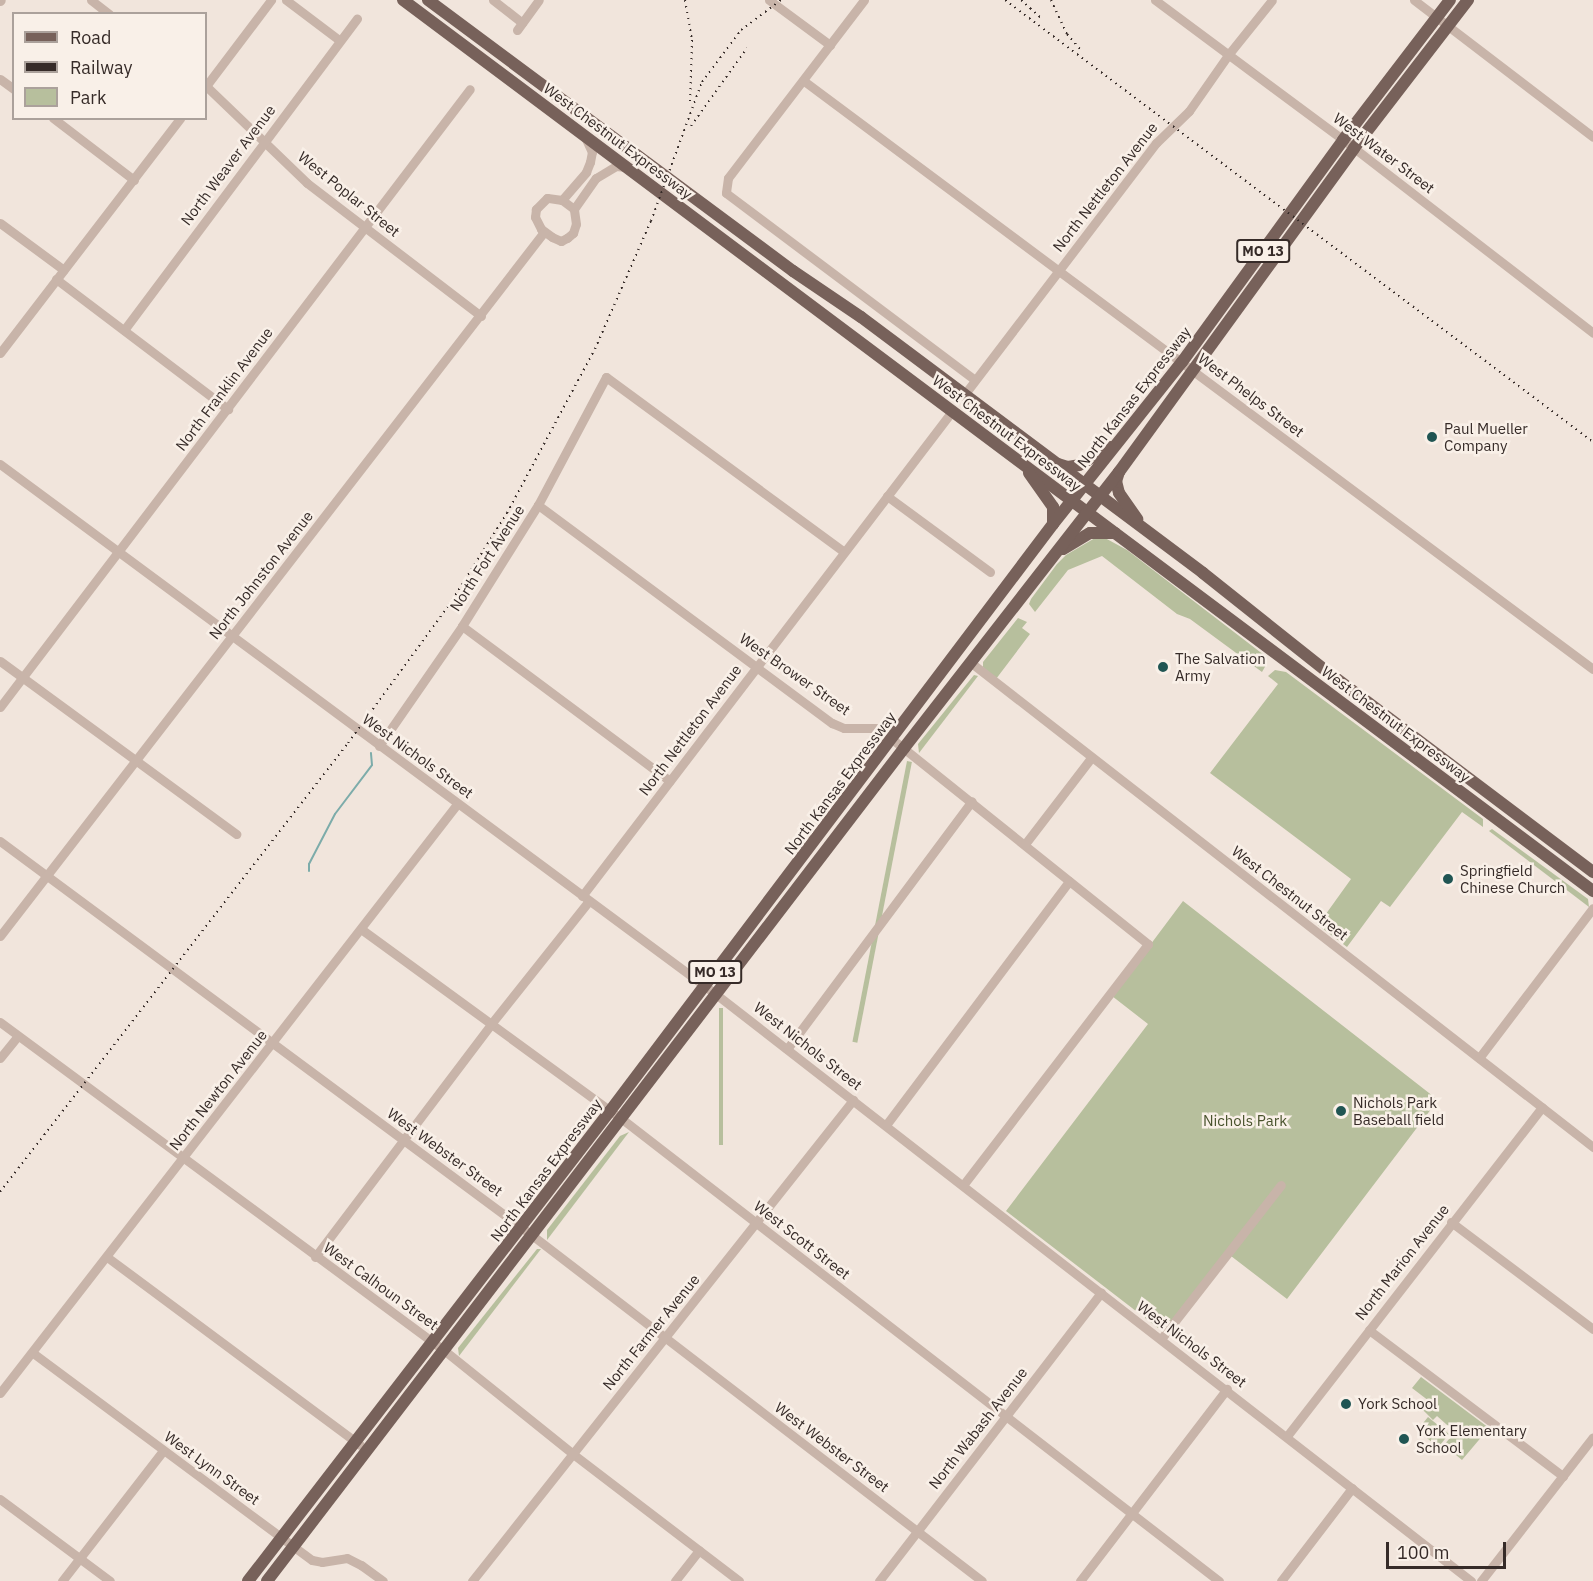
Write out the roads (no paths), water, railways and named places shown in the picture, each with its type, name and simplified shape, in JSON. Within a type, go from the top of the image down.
[{"type":"main road","name":"West Chestnut Expressway","points":[[403,0],[1593,891]]},
{"type":"main road","name":"West Chestnut Expressway","points":[[428,0],[1203,573],[1325,670],[1593,872]]},
{"type":"main road","name":"North Kansas Expressway","points":[[248,1581],[610,1111],[1053,524],[1182,362],[1343,140],[1450,0]]},
{"type":"main road","name":"North Kansas Expressway","points":[[267,1581],[970,662],[1119,472],[1195,371],[1354,148],[1468,0]]},
{"type":"main road","points":[[1049,459],[1068,467],[1079,465],[1107,450],[1125,435]]},
{"type":"main road","points":[[1019,460],[1053,507],[1053,524]]},
{"type":"main road","points":[[1119,472],[1116,481],[1119,493],[1142,528]]},
{"type":"main road","points":[[1050,559],[1090,533],[1111,531],[1117,533]]},
{"type":"street","points":[[91,0],[106,12]]},
{"type":"street","points":[[207,85],[271,0]]},
{"type":"street","points":[[286,0],[339,39]]},
{"type":"street","points":[[493,0],[520,26],[539,0]]},
{"type":"street","points":[[769,0],[830,45]]},
{"type":"street","points":[[864,0],[728,178],[726,193],[975,380]]},
{"type":"street","name":"West Water Street","points":[[1155,0],[1354,148],[1593,333]]},
{"type":"street","name":"North Nettleton Avenue","points":[[964,395],[1156,143],[1189,111],[1228,55],[1272,0]]},
{"type":"street","points":[[1414,0],[1593,137]]},
{"type":"street","name":"North Weaver Avenue","points":[[124,330],[339,39],[357,19]]},
{"type":"street","name":"West Phelps Street","points":[[804,81],[1593,669]]},
{"type":"street","name":"West Poplar Street","points":[[207,87],[308,183],[481,316]]},
{"type":"street","name":"North Franklin Avenue","points":[[0,707],[470,89]]},
{"type":"street","points":[[55,120],[134,180]]},
{"type":"street","points":[[0,353],[179,120]]},
{"type":"street","points":[[562,200],[586,172],[590,162],[592,152],[584,134]]},
{"type":"street","points":[[574,209],[603,172],[616,166],[628,167]]},
{"type":"street","points":[[547,198],[562,200],[574,209],[576,224],[573,233],[561,241],[544,232],[535,217],[536,209],[547,198]]},
{"type":"street","points":[[0,223],[64,270]]},
{"type":"street","name":"North Johnston Avenue","points":[[0,936],[137,762],[544,232]]},
{"type":"street","points":[[56,279],[228,409]]},
{"type":"street","name":"North Fort Avenue","points":[[379,746],[462,626],[538,505],[606,377],[844,552]]},
{"type":"street","name":"North Nettleton Avenue","points":[[315,1257],[586,899],[669,781],[952,410]]},
{"type":"street","name":"West Nichols Street","points":[[0,464],[717,995],[1227,1389],[1471,1581]]},
{"type":"street","points":[[887,496],[990,572]]},
{"type":"street","name":"West Brower Street","points":[[538,505],[835,725],[844,728],[870,727],[892,739],[1148,944],[963,1185]]},
{"type":"street","points":[[462,626],[669,781]]},
{"type":"street","points":[[0,661],[236,834]]},
{"type":"street","name":"West Chestnut Street","points":[[970,662],[1593,1147]]},
{"type":"street","points":[[1025,844],[1091,758]]},
{"type":"street","points":[[787,1049],[972,801]]},
{"type":"street","name":"North Newton Avenue","points":[[0,1393],[457,804]]},
{"type":"street","name":"West Webster Street","points":[[0,841],[533,1236],[982,1581]]},
{"type":"street","points":[[885,1125],[1069,881]]},
{"type":"street","points":[[1479,1058],[1593,908]]},
{"type":"street","name":"West Scott Street","points":[[361,929],[622,1119],[1219,1581]]},
{"type":"street","name":"West Calhoun Street","points":[[0,1023],[445,1351],[573,1454],[739,1581]]},
{"type":"street","points":[[0,1058],[18,1036]]},
{"type":"street","name":"North Farmer Avenue","points":[[472,1581],[853,1100]]},
{"type":"street","name":"North Marion Avenue","points":[[1287,1436],[1542,1107]]},
{"type":"street","points":[[1161,1339],[1281,1185]]},
{"type":"street","points":[[1451,1222],[1593,1329]]},
{"type":"street","points":[[107,1257],[368,1451]]},
{"type":"street","name":"North Wabash Avenue","points":[[879,1581],[1101,1293]]},
{"type":"street","points":[[1369,1330],[1563,1476]]},
{"type":"street","name":"West Lynn Street","points":[[33,1353],[163,1451],[317,1562],[351,1559],[383,1581]]},
{"type":"street","points":[[1080,1581],[1227,1389]]},
{"type":"street","points":[[1481,1581],[1593,1437]]},
{"type":"street","points":[[62,1581],[163,1451]]},
{"type":"street","points":[[1281,1581],[1352,1488]]},
{"type":"street","points":[[0,1499],[110,1581]]},
{"type":"street","points":[[675,1581],[699,1551]]},
{"type":"waterway","points":[[309,871],[309,864],[335,814],[372,765],[371,753]]},
{"type":"railway","points":[[685,0],[692,40],[690,101]]},
{"type":"railway","points":[[0,1192],[348,743],[449,605],[507,513],[595,349],[651,221],[702,82],[741,30],[781,0]]},
{"type":"railway","points":[[1005,0],[1593,442]]},
{"type":"railway","points":[[1021,0],[1041,18]]},
{"type":"railway","points":[[1051,0],[1067,34],[1082,51]]},
{"type":"railway","points":[[691,126],[747,48]]},
{"type":"place","name":"Paul Mueller Company","points":[[1432,437]]},
{"type":"place","name":"The Salvation Army","points":[[1163,667]]},
{"type":"place","name":"Springfield Chinese Church","points":[[1448,879]]},
{"type":"place","name":"Nichols Park Baseball field","points":[[1341,1111]]},
{"type":"place","name":"York School","points":[[1346,1404]]},
{"type":"place","name":"York Elementary School","points":[[1404,1439]]},
{"type":"park label","name":"Nichols Park","points":[[1245,1121]]}]
